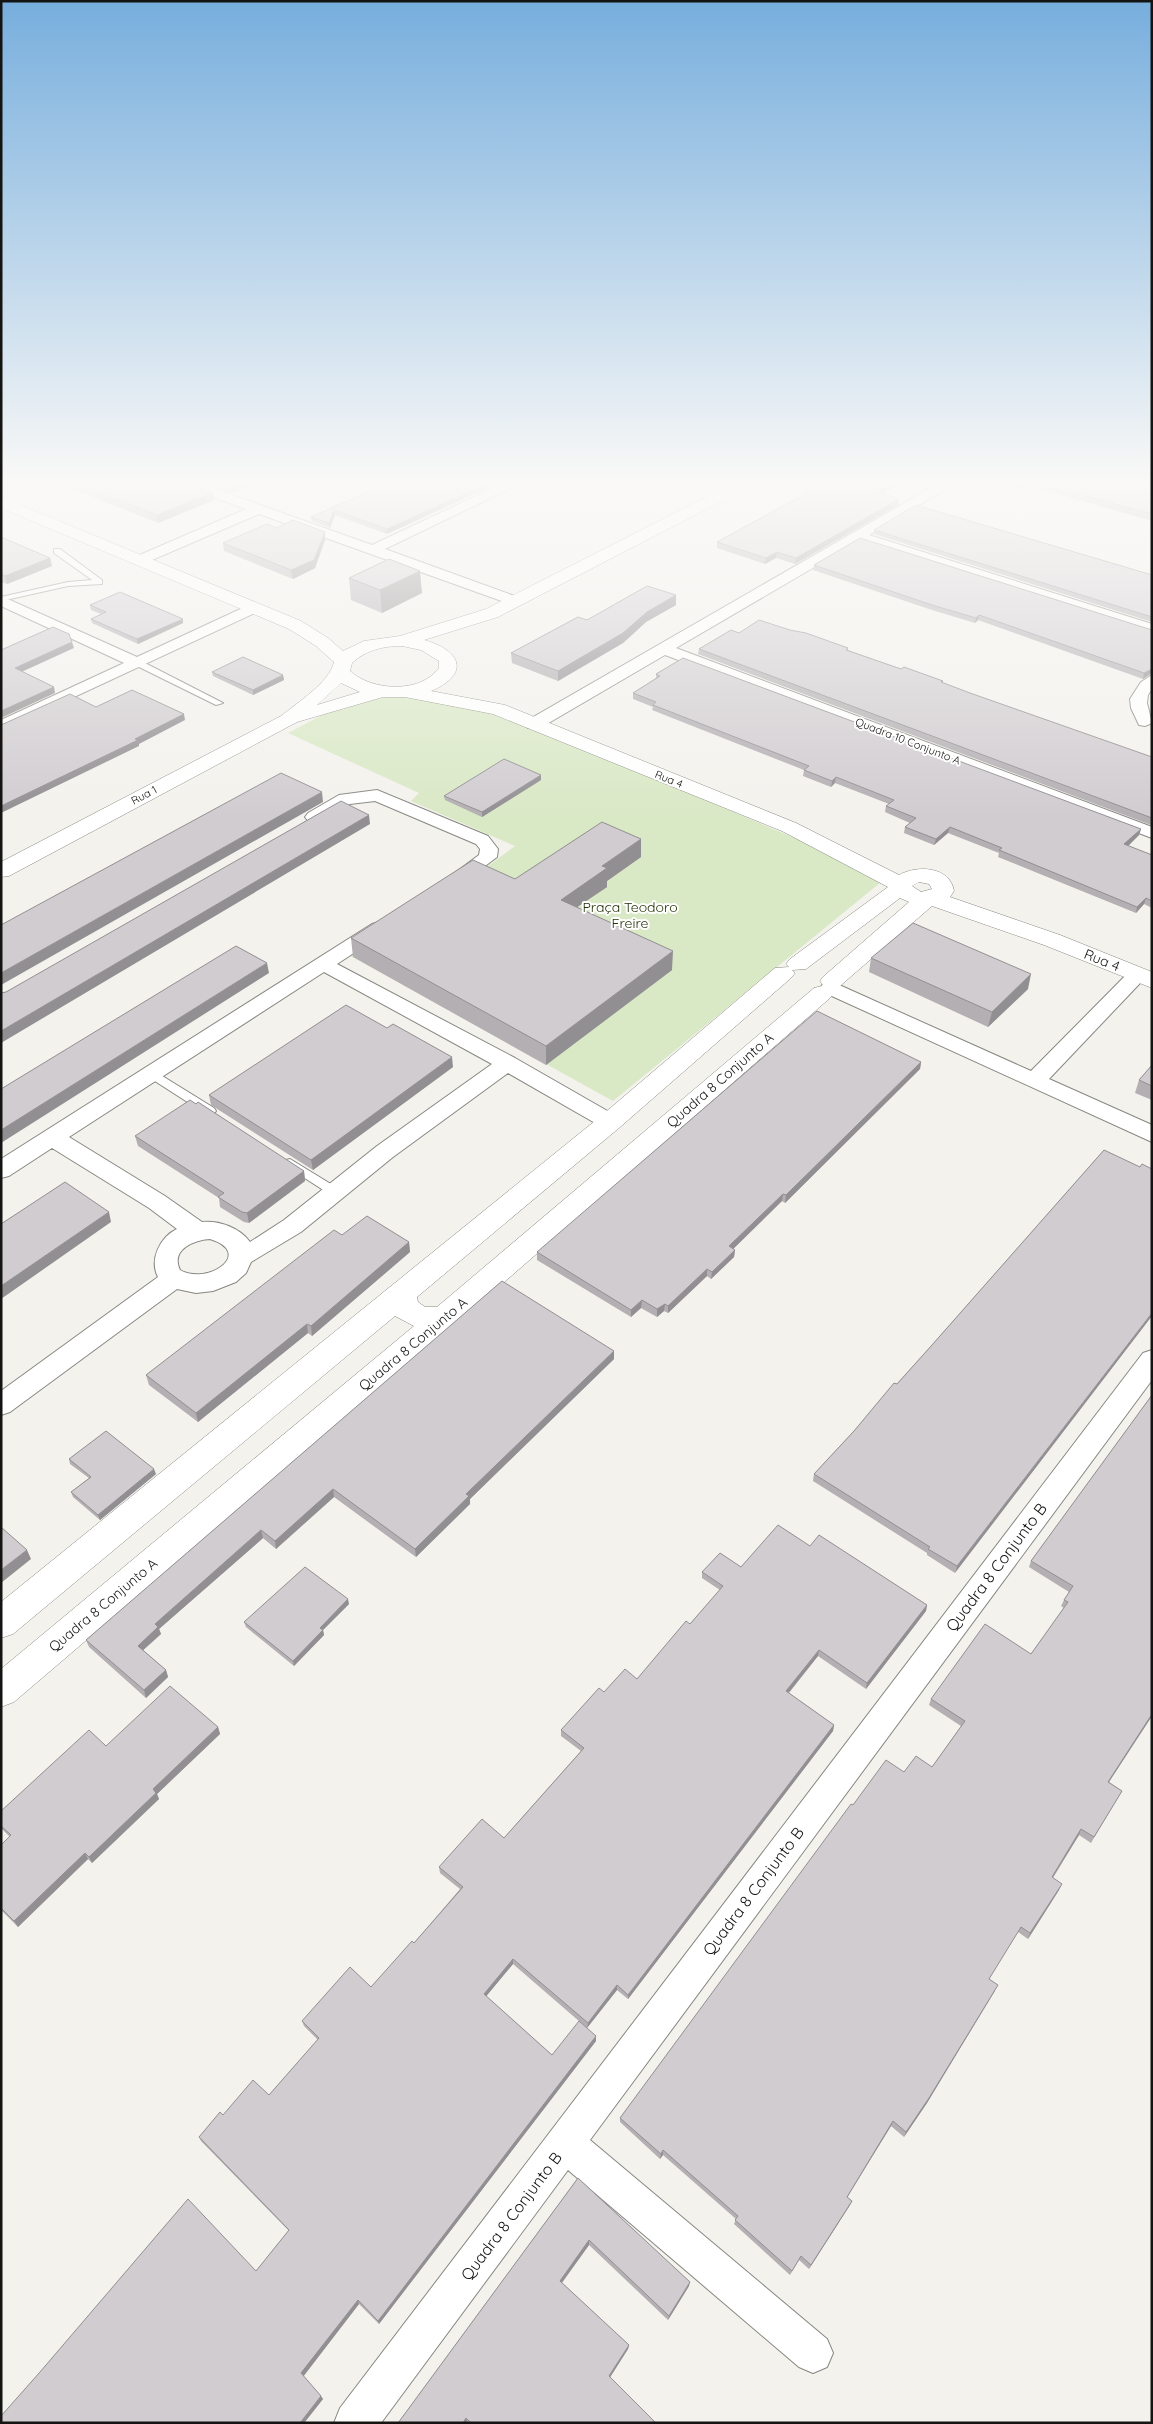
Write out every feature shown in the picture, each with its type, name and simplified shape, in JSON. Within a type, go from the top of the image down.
[{"type":"street","points":[[219,593],[295,625],[322,642],[355,685],[382,691],[401,691],[498,709]]},
{"type":"street","points":[[493,593],[515,601]]},
{"type":"street","points":[[288,720],[316,697],[360,648],[424,636],[492,613],[530,593]]},
{"type":"street","points":[[534,724],[760,593]]},
{"type":"street","points":[[1039,593],[1152,629]]},
{"type":"street","points":[[1,599],[138,663]]},
{"type":"street","points":[[1,726],[254,608]]},
{"type":"street","points":[[401,691],[432,683],[457,664],[492,613]]},
{"type":"street","points":[[295,625],[431,647],[457,664],[498,709]]},
{"type":"street","name":"Quadra 10 Conjunto A","points":[[664,649],[1152,832]]},
{"type":"street","points":[[1145,721],[1137,705],[1140,692],[1152,680]]},
{"type":"street","points":[[288,720],[382,691]]},
{"type":"street","name":"Rua 4","points":[[498,709],[789,828],[906,882],[914,897],[934,895],[1052,940],[1144,978]]},
{"type":"street","name":"Rua 1","points":[[1,871],[288,720]]},
{"type":"street","points":[[302,824],[345,799],[377,795],[482,840],[489,849],[488,857],[437,891]]},
{"type":"street","points":[[1,1623],[610,1122],[790,969],[906,882]]},
{"type":"street","name":"Quadra 8 Conjunto A","points":[[1,1691],[445,1317],[934,895]]},
{"type":"street","points":[[1,1170],[396,917]]},
{"type":"street","points":[[323,964],[507,1063],[610,1122]]},
{"type":"street","points":[[790,969],[822,968],[830,974],[828,987],[1152,1134]]},
{"type":"street","points":[[1035,1080],[1144,978]]},
{"type":"street","points":[[242,1256],[272,1241],[368,1164],[507,1063]]},
{"type":"street","points":[[52,1137],[157,1202],[197,1232]]},
{"type":"street","points":[[211,1230],[230,1235],[241,1246],[242,1256],[238,1267],[225,1278],[208,1284],[190,1285],[174,1278],[166,1269],[168,1252],[182,1237],[197,1232],[211,1230]]},
{"type":"street","points":[[446,1257],[470,1259],[479,1264],[488,1280]]},
{"type":"street","points":[[1,1405],[174,1278]]},
{"type":"street","points":[[402,1293],[404,1307],[417,1317],[436,1319],[445,1317]]},
{"type":"street","name":"Quadra 8 Conjunto B","points":[[355,2423],[1152,1360]]},
{"type":"street","points":[[565,2143],[813,2353]]},
{"type":"lane","points":[[1,599],[27,593]]},
{"type":"lane","points":[[138,663],[219,704]]},
{"type":"lane","points":[[151,1073],[218,1116]]},
{"type":"lane","points":[[276,1154],[334,1192]]},
{"type":"green space","name":"Praça Teodoro Freire","points":[[398,695],[488,708],[825,851],[881,882],[613,1101],[349,955],[484,869],[515,846],[411,801],[419,793],[288,733],[328,712],[353,703]]},
{"type":"building","points":[[117,593],[123,593],[183,619],[137,639],[91,619],[106,612],[90,605]]},
{"type":"building","points":[[634,593],[670,593],[676,595],[647,612],[623,633],[558,671],[511,653],[578,617],[587,620]]},
{"type":"building","points":[[897,593],[1035,593],[1152,630],[1152,669],[1144,673],[979,615],[976,618]]},
{"type":"building","points":[[1076,593],[1152,593],[1152,617]]},
{"type":"building","points":[[759,620],[806,633],[848,648],[846,650],[901,669],[904,667],[970,693],[1152,757],[1152,818],[699,649],[731,630],[739,633]]},
{"type":"building","points":[[53,627],[69,634],[72,642],[15,668],[54,687],[1,711],[1,650]]},
{"type":"building","points":[[243,657],[283,675],[253,690],[212,672]]},
{"type":"building","points":[[683,658],[1141,829],[1124,844],[1152,855],[1152,901],[1146,898],[1137,907],[999,850],[1002,848],[950,827],[936,839],[905,827],[916,818],[886,806],[894,800],[836,777],[832,781],[804,770],[809,766],[653,705],[656,702],[633,693],[660,676],[656,674]]},
{"type":"building","points":[[132,690],[184,714],[135,739],[138,740],[1,806],[1,725],[70,694],[96,707]]},
{"type":"building","points":[[504,759],[541,775],[482,812],[444,796]]},
{"type":"building","points":[[281,773],[322,792],[1,973],[1,925]]},
{"type":"building","points":[[341,801],[369,815],[1,1031],[1,993],[6,992]]},
{"type":"building","points":[[602,822],[641,839],[602,866],[607,868],[561,900],[673,951],[546,1046],[351,938],[473,860],[515,879]]},
{"type":"building","points":[[913,923],[1031,974],[992,1012],[871,958]]},
{"type":"building","points":[[236,946],[267,963],[1,1130],[1,1089]]},
{"type":"building","points":[[346,1005],[387,1028],[393,1024],[452,1057],[311,1160],[209,1095]]},
{"type":"building","points":[[817,1011],[921,1062],[786,1195],[783,1194],[729,1246],[735,1250],[712,1272],[707,1269],[668,1306],[665,1304],[657,1309],[642,1300],[631,1310],[537,1252]]},
{"type":"building","points":[[1152,1065],[1152,1086],[1139,1080]]},
{"type":"building","points":[[190,1100],[196,1104],[198,1102],[304,1171],[247,1213],[242,1212],[218,1197],[224,1193],[135,1136]]},
{"type":"building","points":[[1104,1150],[1140,1167],[1142,1164],[1152,1169],[1152,1313],[957,1566],[814,1474],[854,1431],[894,1383],[897,1384],[932,1345]]},
{"type":"building","points":[[65,1182],[109,1212],[1,1286],[1,1224]]},
{"type":"building","points":[[367,1216],[409,1242],[311,1326],[307,1324],[196,1413],[146,1375],[334,1230],[342,1235]]},
{"type":"building","points":[[502,1281],[614,1351],[466,1494],[469,1496],[415,1549],[333,1489],[275,1541],[261,1530],[155,1624],[158,1627],[138,1646],[166,1670],[144,1690],[86,1640]]},
{"type":"building","points":[[1152,1395],[1152,1714],[1108,1782],[1122,1791],[1094,1837],[1081,1829],[1052,1877],[1062,1884],[1030,1933],[1021,1927],[989,1979],[998,1985],[906,2132],[893,2121],[847,2197],[852,2201],[811,2265],[801,2256],[792,2271],[735,2220],[738,2216],[663,2150],[661,2154],[620,2118],[851,1804],[853,1805],[886,1760],[904,1772],[916,1756],[932,1767],[965,1721],[931,1699],[985,1624],[1031,1654],[1068,1602],[1064,1600],[1073,1586],[1031,1561]]},
{"type":"building","points":[[106,1431],[154,1469],[98,1515],[71,1492],[91,1477],[69,1459]]},
{"type":"building","points":[[778,1525],[810,1546],[819,1535],[927,1605],[867,1683],[819,1650],[786,1691],[834,1725],[628,1995],[617,1985],[588,2023],[513,1959],[484,1994],[552,2055],[579,2021],[596,2036],[378,2321],[358,2300],[301,2373],[321,2396],[300,2423],[1,2423],[1,2416],[188,2199],[256,2271],[289,2230],[199,2137],[220,2112],[223,2115],[253,2080],[269,2095],[319,2038],[302,2021],[350,1967],[371,1987],[412,1941],[414,1943],[463,1887],[439,1867],[482,1819],[504,1838],[584,1748],[561,1730],[599,1688],[604,1692],[625,1669],[637,1679],[686,1621],[690,1624],[723,1586],[702,1572],[720,1553],[741,1567]]},
{"type":"building","points":[[1,1527],[27,1550],[1,1570]]},
{"type":"building","points":[[305,1567],[348,1599],[320,1628],[323,1630],[293,1661],[244,1622]]},
{"type":"building","points":[[170,1686],[218,1727],[153,1789],[156,1793],[89,1857],[85,1853],[14,1921],[1,1908],[1,1845],[11,1835],[1,1826],[1,1811],[89,1730],[106,1746]]},
{"type":"building","points":[[578,2178],[690,2282],[669,2316],[589,2240],[560,2281],[629,2345],[609,2376],[656,2423],[471,2423],[466,2418],[463,2423],[398,2423]]}]
